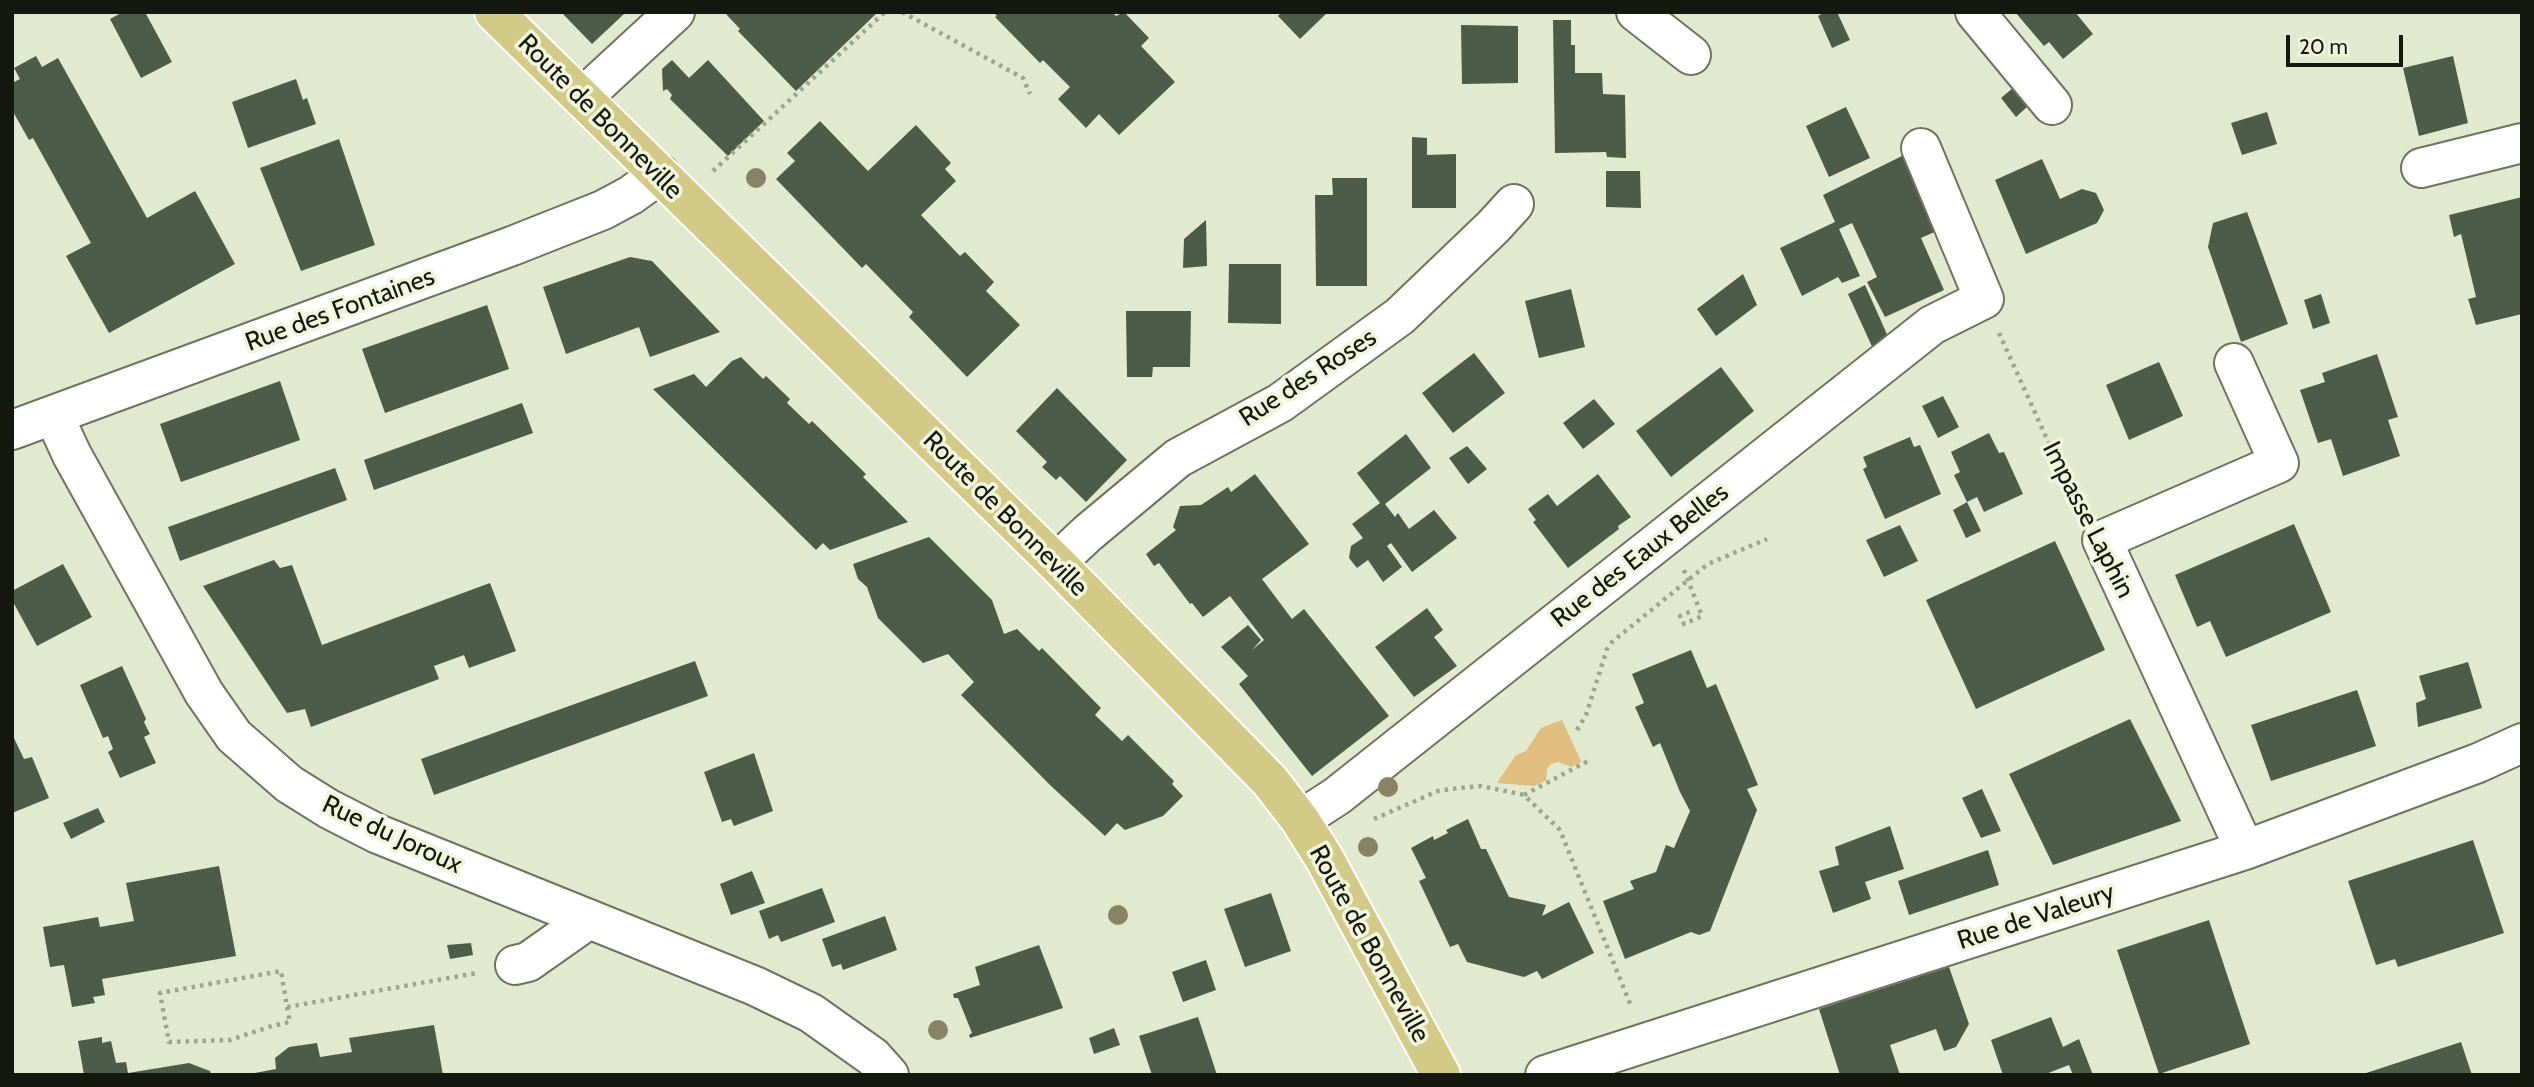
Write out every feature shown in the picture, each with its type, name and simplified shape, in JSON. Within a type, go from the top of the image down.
[{"type":"main road","name":"Route de Bonneville","points":[[494,12],[1056,563],[1270,781],[1300,820],[1324,858],[1441,1075]]},
{"type":"street","points":[[583,97],[675,12]]},
{"type":"street","points":[[1636,12],[1691,55]]},
{"type":"street","points":[[1975,12],[2052,105]]},
{"type":"street","points":[[2421,168],[2522,143]]},
{"type":"street","points":[[1921,148],[1984,299]]},
{"type":"street","name":"Rue des Fontaines","points":[[12,430],[538,236],[631,195],[671,187]]},
{"type":"street","name":"Rue des Roses","points":[[1056,563],[1178,458],[1280,403],[1400,316],[1514,204]]},
{"type":"street","name":"Rue des Eaux Belles","points":[[1300,820],[1336,796],[1932,325],[1984,299]]},
{"type":"street","points":[[2102,540],[2279,463],[2234,363]]},
{"type":"street","name":"Rue du Joroux","points":[[54,416],[72,456],[204,693],[234,736],[289,784],[378,834],[754,986],[811,1013],[873,1057],[889,1075]]},
{"type":"street","name":"Impasse Laphin","points":[[2102,540],[2245,850]]},
{"type":"street","name":"Rue de Valeury","points":[[1545,1075],[2245,850],[2478,763],[2522,743]]},
{"type":"street","points":[[515,965],[528,962],[589,919]]},
{"type":"path","points":[[671,187],[885,12]]},
{"type":"path","points":[[902,12],[1023,78],[1030,94]]},
{"type":"path","name":"Impasse Laphin","points":[[1984,299],[2089,533],[2102,540]]},
{"type":"path","points":[[1668,533],[1702,616],[1684,624],[1680,616],[1694,610]]},
{"type":"path","points":[[1577,730],[1586,715],[1612,642],[1708,564],[1768,539]]},
{"type":"path","points":[[1524,795],[1590,761]]},
{"type":"path","points":[[1336,796],[1353,819],[1372,820],[1438,791],[1481,786],[1524,795],[1560,830],[1646,1042]]},
{"type":"path","points":[[287,1007],[515,965]]},
{"type":"path","points":[[281,971],[287,1007],[290,1022],[230,1040],[169,1042],[160,993],[281,971]]},
{"type":"shaded area","points":[[1562,720],[1581,761],[1578,764],[1571,767],[1558,762],[1551,764],[1547,769],[1546,780],[1535,786],[1497,783],[1516,755],[1526,751],[1541,728]]},
{"type":"building","points":[[123,12],[145,12],[172,62],[141,78],[110,19]]},
{"type":"building","points":[[561,12],[623,12],[624,14],[592,44]]},
{"type":"building","points":[[724,12],[878,12],[796,91],[738,31],[740,29]]},
{"type":"building","points":[[993,12],[1112,12],[1116,16],[1124,12],[1149,38],[1141,46],[1175,82],[1119,135],[1099,114],[1086,128],[1058,99],[1070,87],[1043,60],[1040,63]]},
{"type":"building","points":[[1282,12],[1328,12],[1300,39],[1278,16]]},
{"type":"building","points":[[1825,12],[1837,12],[1850,40],[1832,48],[1818,16]]},
{"type":"building","points":[[2015,12],[2075,12],[2093,34],[2063,59],[2049,42],[2044,46]]},
{"type":"building","points":[[1553,20],[1571,20],[1571,45],[1575,45],[1575,73],[1602,73],[1603,94],[1625,95],[1626,158],[1607,157],[1606,152],[1555,153]]},
{"type":"building","points":[[1461,25],[1518,26],[1518,83],[1462,84]]},
{"type":"building","points":[[36,56],[42,67],[58,58],[147,218],[195,191],[235,264],[109,333],[66,256],[91,243],[33,138],[29,140],[12,110],[12,83],[20,79],[14,68]]},
{"type":"building","points":[[2453,56],[2468,123],[2419,136],[2403,68]]},
{"type":"building","points":[[672,60],[689,78],[708,60],[764,121],[728,156],[670,99],[672,95],[667,89],[663,91],[662,69]]},
{"type":"building","points":[[296,79],[303,100],[307,98],[316,124],[248,148],[232,102]]},
{"type":"building","points":[[2014,87],[2027,107],[2016,117],[2001,98]]},
{"type":"building","points":[[1846,107],[1870,158],[1829,177],[1806,126]]},
{"type":"building","points":[[2267,112],[2277,144],[2242,155],[2231,123]]},
{"type":"building","points":[[820,121],[868,171],[916,125],[951,163],[945,169],[956,181],[921,215],[960,256],[965,252],[994,282],[986,291],[1020,325],[967,377],[909,317],[913,312],[866,264],[862,268],[776,179],[795,161],[787,153]]},
{"type":"building","points":[[1412,137],[1427,138],[1427,155],[1456,154],[1456,208],[1412,208]]},
{"type":"building","points":[[339,139],[375,245],[301,271],[260,168]]},
{"type":"building","points":[[1904,155],[1939,230],[1921,238],[1944,290],[1885,317],[1867,282],[1877,277],[1852,223],[1839,229],[1860,276],[1842,283],[1838,277],[1802,296],[1780,248],[1835,222],[1823,195]]},
{"type":"building","points":[[2042,159],[2060,199],[2082,189],[2096,193],[2104,210],[2097,223],[2026,254],[1995,180]]},
{"type":"building","points":[[1606,171],[1640,171],[1641,208],[1606,207]]},
{"type":"building","points":[[1332,178],[1367,178],[1367,286],[1316,286],[1315,195],[1333,195]]},
{"type":"building","points":[[2522,197],[2522,314],[2476,325],[2468,299],[2476,297],[2461,234],[2454,237],[2449,215]]},
{"type":"building","points":[[2247,212],[2288,324],[2241,342],[2208,247],[2213,223]]},
{"type":"building","points":[[1206,220],[1207,266],[1183,268],[1184,239]]},
{"type":"building","points":[[630,257],[652,261],[720,332],[650,357],[639,327],[566,354],[543,287]]},
{"type":"building","points":[[1229,264],[1281,264],[1281,324],[1228,323]]},
{"type":"building","points":[[1743,274],[1757,305],[1716,336],[1697,309]]},
{"type":"building","points":[[1865,285],[1890,341],[1875,353],[1848,294]]},
{"type":"building","points":[[1571,289],[1585,347],[1539,358],[1525,301]]},
{"type":"building","points":[[2321,294],[2330,323],[2313,329],[2304,300]]},
{"type":"building","points":[[487,305],[509,369],[385,413],[362,349]]},
{"type":"building","points":[[1126,311],[1191,311],[1190,367],[1153,367],[1152,377],[1127,377]]},
{"type":"building","points":[[1474,353],[1505,393],[1453,433],[1422,393]]},
{"type":"building","points":[[2377,354],[2398,417],[2388,420],[2400,456],[2343,476],[2331,439],[2318,443],[2300,390],[2325,382],[2322,373]]},
{"type":"building","points":[[741,357],[763,379],[766,376],[790,399],[787,403],[809,424],[812,421],[866,474],[863,477],[908,522],[830,550],[823,543],[816,550],[653,389],[694,374],[706,387],[732,361]]},
{"type":"building","points":[[2159,362],[2183,416],[2129,440],[2106,385]]},
{"type":"building","points":[[1721,367],[1754,411],[1671,477],[1636,431]]},
{"type":"building","points":[[280,381],[300,440],[181,482],[160,424]]},
{"type":"building","points":[[1057,388],[1127,460],[1086,502],[1060,476],[1056,480],[1042,467],[1047,462],[1016,431]]},
{"type":"building","points":[[1943,396],[1959,427],[1938,438],[1922,406]]},
{"type":"building","points":[[1594,399],[1615,424],[1583,449],[1563,423]]},
{"type":"building","points":[[522,403],[533,433],[374,490],[364,460]]},
{"type":"building","points":[[1989,433],[1999,453],[2004,452],[2023,494],[1984,512],[1977,497],[1967,502],[1954,475],[1960,472],[1951,452]]},
{"type":"building","points":[[1406,434],[1431,468],[1385,504],[1395,517],[1398,513],[1409,529],[1434,510],[1457,538],[1412,572],[1391,543],[1387,546],[1402,567],[1383,582],[1368,560],[1357,568],[1349,558],[1351,546],[1363,538],[1352,524],[1380,503],[1357,473]]},
{"type":"building","points":[[1910,437],[1914,447],[1920,445],[1941,494],[1885,519],[1863,469],[1867,467],[1863,457]]},
{"type":"building","points":[[1467,446],[1487,469],[1468,484],[1449,458]]},
{"type":"building","points":[[335,468],[347,500],[180,561],[168,527]]},
{"type":"building","points":[[1255,474],[1309,544],[1262,579],[1292,619],[1304,609],[1389,716],[1312,776],[1239,684],[1248,676],[1221,647],[1248,625],[1261,640],[1252,650],[1264,640],[1230,596],[1203,617],[1159,563],[1154,566],[1146,554],[1176,530],[1173,527],[1180,506],[1201,505],[1228,487],[1231,492]]},
{"type":"building","points":[[1598,474],[1631,517],[1568,568],[1533,522],[1536,520],[1528,509],[1548,494],[1557,506]]},
{"type":"building","points":[[1967,502],[1981,531],[1966,538],[1953,510]]},
{"type":"building","points":[[2294,524],[2331,612],[2226,657],[2210,621],[2197,627],[2175,575]]},
{"type":"building","points":[[1900,525],[1918,561],[1884,577],[1866,540]]},
{"type":"building","points":[[929,537],[992,600],[1004,634],[1017,629],[1039,651],[1042,648],[1101,708],[1095,715],[1122,741],[1128,735],[1174,781],[1172,784],[1183,796],[1163,816],[1125,830],[1117,823],[1105,836],[961,695],[974,682],[948,654],[923,663],[878,618],[867,587],[858,579],[853,564]]},
{"type":"building","points":[[2055,541],[2105,650],[1976,709],[1926,600]]},
{"type":"building","points":[[274,560],[280,568],[292,565],[322,645],[490,583],[516,651],[469,668],[464,655],[434,666],[439,679],[311,727],[305,709],[287,713],[203,586]]},
{"type":"building","points":[[63,564],[92,617],[37,646],[12,600],[12,591]]},
{"type":"building","points":[[1427,608],[1443,630],[1434,637],[1457,666],[1414,697],[1375,647]]},
{"type":"building","points":[[1691,650],[1707,688],[1716,684],[1758,785],[1747,789],[1757,810],[1710,931],[1699,935],[1691,932],[1625,959],[1603,901],[1634,889],[1630,881],[1656,872],[1666,845],[1674,848],[1690,811],[1660,743],[1653,747],[1635,707],[1644,703],[1632,674]]},
{"type":"building","points":[[695,661],[708,696],[434,795],[421,759]]},
{"type":"building","points":[[2468,662],[2482,708],[2418,727],[2416,703],[2426,699],[2419,676]]},
{"type":"building","points":[[122,666],[146,719],[144,722],[150,734],[144,737],[156,763],[120,778],[108,752],[113,749],[108,736],[103,738],[80,685]]},
{"type":"building","points":[[2357,690],[2376,746],[2271,781],[2251,725]]},
{"type":"building","points":[[2130,719],[2181,821],[2053,865],[2009,774]]},
{"type":"building","points":[[12,734],[24,759],[32,757],[49,798],[12,813]]},
{"type":"building","points":[[754,753],[773,811],[734,826],[731,819],[722,822],[704,772]]},
{"type":"building","points":[[1982,789],[2001,831],[1981,838],[1962,798]]},
{"type":"building","points":[[98,808],[105,822],[71,839],[63,823]]},
{"type":"building","points":[[1468,819],[1481,849],[1486,849],[1509,897],[1546,905],[1542,916],[1569,902],[1594,953],[1542,979],[1537,971],[1524,977],[1467,962],[1458,944],[1450,947],[1419,881],[1426,878],[1411,848],[1433,836],[1434,840],[1448,833],[1446,830]]},
{"type":"building","points":[[1890,826],[1904,869],[1865,882],[1871,899],[1833,913],[1819,871],[1839,865],[1835,847]]},
{"type":"building","points":[[2473,840],[2504,933],[2398,967],[2395,959],[2376,965],[2348,881]]},
{"type":"building","points":[[1988,850],[1999,885],[1909,915],[1898,881]]},
{"type":"building","points":[[219,866],[236,956],[102,979],[105,995],[93,997],[95,1003],[72,1007],[64,965],[50,967],[43,927],[98,917],[100,927],[134,921],[126,883]]},
{"type":"building","points":[[752,871],[765,903],[731,915],[720,884]]},
{"type":"building","points":[[822,888],[835,922],[781,942],[778,935],[769,939],[759,911]]},
{"type":"building","points":[[1271,893],[1291,951],[1245,967],[1224,909]]},
{"type":"building","points":[[885,916],[897,950],[843,970],[841,964],[832,967],[822,939]]},
{"type":"building","points":[[2209,920],[2250,1044],[2159,1074],[2117,950]]},
{"type":"building","points":[[471,943],[473,955],[450,959],[447,945]]},
{"type":"building","points":[[1039,945],[1063,1008],[970,1038],[972,1033],[958,998],[954,998],[953,994],[980,985],[975,967]]},
{"type":"building","points":[[1206,960],[1216,990],[1183,1002],[1172,972]]},
{"type":"building","points":[[1949,967],[1969,1024],[1956,1047],[1944,1051],[1936,1029],[1890,1045],[1900,1075],[1840,1075],[1819,1009]]},
{"type":"building","points":[[1198,1017],[1217,1075],[1152,1075],[1139,1036]]},
{"type":"building","points":[[2051,1017],[2063,1047],[2079,1039],[2093,1075],[2073,1075],[2069,1065],[2043,1075],[2003,1075],[1991,1040]]},
{"type":"building","points":[[434,1025],[443,1075],[244,1075],[276,1069],[275,1058],[289,1047],[317,1043],[320,1057],[352,1052],[349,1038]]},
{"type":"building","points":[[1114,1028],[1120,1045],[1094,1054],[1089,1038]]},
{"type":"building","points":[[102,1037],[102,1043],[111,1041],[116,1063],[126,1062],[128,1073],[189,1063],[210,1071],[211,1075],[84,1075],[78,1041]]},
{"type":"building","points":[[2461,1042],[2472,1075],[2363,1075],[2363,1074]]}]
